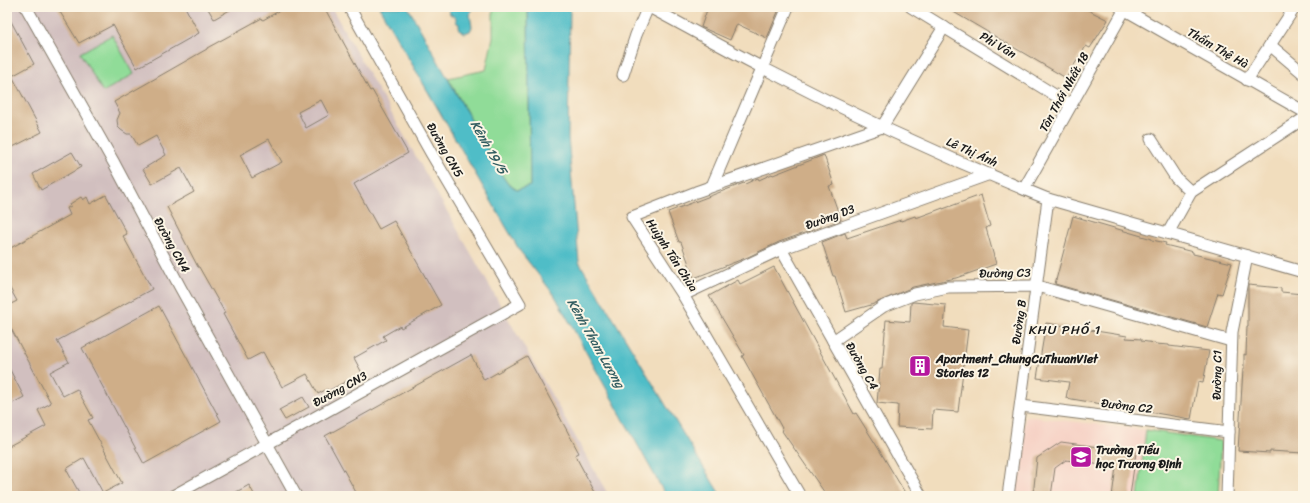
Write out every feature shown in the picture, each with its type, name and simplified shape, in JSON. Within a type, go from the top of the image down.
[{"type":"street","name":"Đường CN4","points":[[26,7],[114,163],[296,496]]},
{"type":"street","name":"Đường CN5","points":[[349,7],[520,304]]},
{"type":"street","name":"Lê Thị Ánh","points":[[648,7],[762,68],[882,127],[1048,199],[1303,272]]},
{"type":"street","points":[[622,75],[636,35],[648,7]]},
{"type":"street","points":[[712,186],[788,7]]},
{"type":"street","name":"Phi Vân","points":[[911,7],[1071,105]]},
{"type":"street","points":[[1247,80],[1295,7]]},
{"type":"street","name":"Thẩm Thệ Hà","points":[[1124,8],[1303,111]]},
{"type":"street","name":"Tân Thới Nhất 18","points":[[1024,189],[1124,8]]},
{"type":"street","points":[[882,127],[944,27]]},
{"type":"street","points":[[1270,45],[1303,73]]},
{"type":"street","points":[[1168,233],[1191,192],[1303,119]]},
{"type":"street","name":"Huỳnh Tấn Chùa","points":[[800,496],[683,295],[632,217],[712,186],[882,127]]},
{"type":"street","points":[[1151,139],[1176,178],[1191,192]]},
{"type":"street","name":"Đường D3","points":[[683,295],[781,249],[990,174]]},
{"type":"street","name":"Đường B","points":[[1008,496],[1048,199]]},
{"type":"street","name":"Đường C4","points":[[781,249],[921,496]]},
{"type":"street","name":"Đường C1","points":[[1227,496],[1231,341],[1247,256]]},
{"type":"street","name":"Đường C3","points":[[833,341],[884,306],[915,294],[948,287],[1037,286],[1231,341]]},
{"type":"street","name":"Đường CN3","points":[[173,496],[520,304]]},
{"type":"street","name":"Đường C2","points":[[1021,406],[1229,432]]},
{"type":"shaded area","points":[[17,7],[331,7],[609,496],[7,496],[7,12]]},
{"type":"shaded area","name":"Trường Tiểu học Trương Định","points":[[1025,416],[1146,430],[1138,496],[1015,496]]},
{"type":"green space","points":[[493,7],[528,7],[530,186],[517,190],[508,184],[501,174],[448,78],[486,70],[493,37]]},
{"type":"green space","points":[[112,35],[134,74],[103,92],[80,53]]},
{"type":"green space","points":[[1146,430],[1221,441],[1218,496],[1138,496]]},
{"type":"water","name":"Kênh Tham Lương","points":[[379,7],[408,7],[501,174],[508,184],[517,190],[530,186],[528,7],[570,7],[568,137],[579,262],[721,496],[666,496],[555,296],[520,251]]},
{"type":"water","points":[[448,7],[472,7],[470,15],[472,27],[470,31],[465,33],[461,31],[459,24],[456,22],[456,18],[450,14]]},
{"type":"building","points":[[57,7],[185,7],[199,33],[137,68],[113,25],[79,43]]},
{"type":"building","points":[[207,7],[235,7],[214,19]]},
{"type":"building","points":[[286,7],[324,7],[370,91],[372,90],[408,153],[354,184],[379,229],[394,221],[441,305],[401,328],[400,326],[383,336],[386,340],[354,358],[362,373],[328,391],[327,389],[318,394],[307,374],[282,387],[263,352],[248,360],[223,314],[225,313],[198,267],[167,207],[194,192],[181,168],[152,184],[143,169],[166,155],[156,136],[138,146],[131,134],[127,134],[118,127],[117,120],[120,113],[114,102],[207,48],[262,18],[263,20]],"holes":[[[321,100],[329,115],[306,128],[298,112]],[[269,139],[282,162],[252,178],[240,155]]]},
{"type":"building","points":[[708,7],[780,7],[767,38],[737,24],[730,40],[701,27]]},
{"type":"building","points":[[945,7],[1082,7],[1108,20],[1090,48],[1086,46],[1066,78]]},
{"type":"building","points":[[7,14],[34,64],[12,76],[42,132],[7,150]]},
{"type":"building","points":[[72,152],[81,167],[41,190],[33,174]]},
{"type":"building","points":[[824,155],[834,185],[829,186],[841,220],[779,242],[748,257],[694,278],[668,212],[758,178],[759,180],[772,174],[773,175]]},
{"type":"building","points":[[106,195],[127,234],[123,236],[152,289],[57,341],[69,362],[50,372],[63,396],[77,389],[93,418],[88,420],[122,483],[103,493],[84,458],[66,469],[81,496],[7,496],[7,447],[46,426],[38,410],[51,403],[7,321],[7,306],[17,301],[7,283],[7,250],[70,215],[67,208],[71,206],[70,204],[81,197],[83,200],[87,197],[90,204]]},
{"type":"building","points":[[981,195],[990,226],[986,228],[996,264],[956,278],[913,287],[871,305],[846,312],[835,276],[833,276],[822,242],[845,233],[847,238],[901,220],[915,216],[916,218]]},
{"type":"building","points":[[1073,216],[1166,243],[1165,245],[1193,252],[1193,254],[1232,263],[1222,294],[1218,293],[1207,327],[1055,284]]},
{"type":"building","points":[[774,267],[854,414],[856,413],[907,496],[827,496],[782,431],[783,430],[742,356],[744,355],[709,296],[738,280],[740,284]]},
{"type":"building","points":[[1248,285],[1281,288],[1281,292],[1303,294],[1303,453],[1238,451],[1244,354],[1246,355],[1248,326]]},
{"type":"building","name":"Apartment_ChungCuThuanViet Stories 12","points":[[911,303],[946,305],[944,327],[968,330],[958,412],[933,410],[932,429],[897,427],[898,405],[877,403],[880,369],[882,369],[886,320],[910,322]]},
{"type":"building","points":[[159,306],[221,421],[144,464],[82,348]]},
{"type":"building","points":[[1046,323],[1127,336],[1126,338],[1141,339],[1141,341],[1155,344],[1209,351],[1203,383],[1198,382],[1191,419],[1066,398],[1069,382],[1037,378]]},
{"type":"building","points":[[471,355],[484,380],[527,356],[579,453],[575,455],[597,496],[358,496],[325,436]]},
{"type":"building","points":[[7,364],[24,397],[7,406]]},
{"type":"building","points":[[303,397],[309,407],[285,420],[279,410]]},
{"type":"building","points":[[1061,442],[1136,452],[1130,496],[1112,496],[1116,467],[1066,460],[1055,468],[1051,496],[1033,496],[1037,458]]},
{"type":"building","points":[[249,485],[255,496],[229,496]]},
{"type":"place","name":"Apartment_ChungCuThuanViet Stories 12","points":[[920,366]]},
{"type":"place","name":"Trường Tiểu học Trương Định","points":[[1081,457]]},
{"type":"district","name":"KHU PHỐ 1","points":[[1065,329]]},
{"type":"water label","name":"Kênh 19/5","points":[[489,147]]}]
